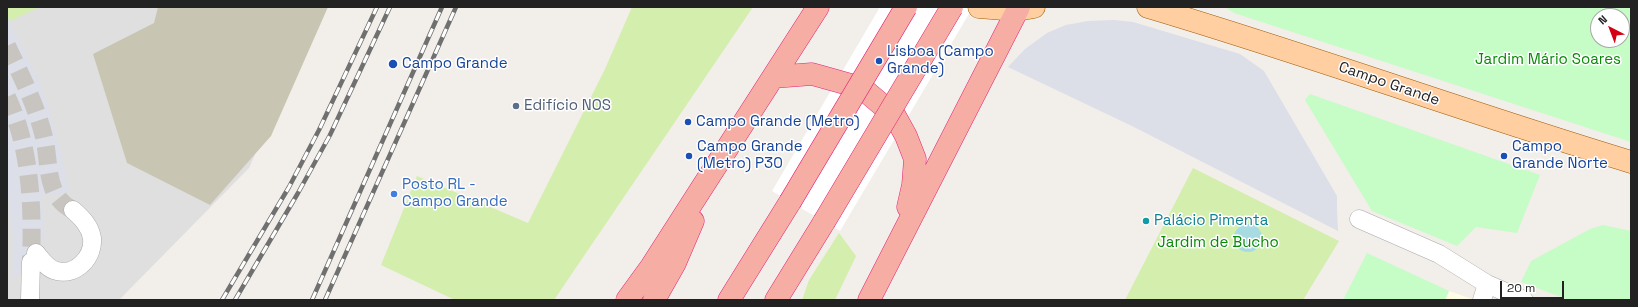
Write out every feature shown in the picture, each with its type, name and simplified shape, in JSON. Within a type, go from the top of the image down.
[{"type":"highway","points":[[628,296],[715,168],[818,7]]},
{"type":"highway","points":[[729,300],[790,202],[906,7]]},
{"type":"highway","points":[[776,300],[952,7]]},
{"type":"highway","points":[[869,300],[900,238],[1023,8]]},
{"type":"highway","points":[[773,77],[812,74],[862,88],[894,116],[906,136],[915,159],[913,185],[900,238]]},
{"type":"highway","points":[[654,300],[675,263],[715,168]]},
{"type":"highway","points":[[785,300],[799,263]]},
{"type":"highway","points":[[714,300],[750,265]]},
{"type":"main road","points":[[979,7],[1023,8]]},
{"type":"main road","name":"Campo Grande","points":[[1148,7],[1251,38],[1514,126],[1631,162]]},
{"type":"street","points":[[30,300],[34,258],[57,271],[66,272],[76,269],[85,262],[89,255],[92,239],[88,228],[73,210]]},
{"type":"street","points":[[1359,219],[1439,254],[1484,292],[1524,300]]},
{"type":"shaded area","points":[[7,7],[320,7],[249,168],[119,300],[7,300]]},
{"type":"shaded area","points":[[158,7],[328,7],[271,136],[210,205],[127,163],[93,54],[154,23]]},
{"type":"shaded area","points":[[7,16],[35,72],[46,99],[63,159],[69,192],[41,196],[44,233],[41,243],[31,262],[13,279],[13,232],[7,186]]},
{"type":"shaded area","points":[[1114,20],[1133,22],[1240,54],[1264,71],[1337,196],[1338,231],[1132,126],[1008,67],[1025,49],[1047,33],[1066,25],[1088,21]]},
{"type":"shaded area","points":[[1449,291],[1475,300],[1445,300]]},
{"type":"green space","points":[[7,7],[40,7],[10,21],[7,16]]},
{"type":"green space","points":[[632,7],[753,7],[554,300],[455,300],[381,265],[417,176],[528,223],[605,69]]},
{"type":"green space","name":"Jardim Mário Soares","points":[[1225,7],[1631,7],[1631,142],[1234,13]]},
{"type":"green space","points":[[1310,94],[1540,175],[1517,233],[1476,227],[1457,246],[1372,211],[1305,100]]},
{"type":"green space","name":"Jardim de Bucho","points":[[1193,168],[1339,241],[1303,300],[1125,300]]},
{"type":"green space","points":[[1603,225],[1631,231],[1631,300],[1569,300],[1521,282],[1531,261],[1590,229]]},
{"type":"green space","points":[[839,233],[856,256],[835,300],[802,300],[809,280]]},
{"type":"green space","points":[[1367,253],[1449,291],[1445,300],[1343,300]]},
{"type":"water","points":[[1248,224],[1258,228],[1262,238],[1258,248],[1248,252],[1238,248],[1234,238],[1238,228]]},
{"type":"pier","points":[[880,7],[973,7],[840,231],[772,191]]},
{"type":"tunnel","points":[[7,46],[28,90],[41,125],[54,192],[61,201],[73,210]]},
{"type":"tunnel","points":[[7,97],[15,116],[26,157],[31,199],[31,262]]},
{"type":"railway","points":[[222,300],[289,187],[319,130],[377,7]]},
{"type":"railway","points":[[235,300],[298,193],[330,135],[390,7]]},
{"type":"railway","points":[[312,300],[442,7]]},
{"type":"railway","points":[[325,300],[456,7]]},
{"type":"place","name":"Lisboa (Campo Grande)","points":[[879,61]]},
{"type":"place","name":"Campo Grande","points":[[393,64]]},
{"type":"place","name":"Edifício NOS","points":[[516,106]]},
{"type":"place","name":"Campo Grande (Metro)","points":[[688,122]]},
{"type":"place","name":"Campo Grande (Metro) P30","points":[[689,156]]},
{"type":"place","name":"Campo Grande Norte","points":[[1504,156]]},
{"type":"place","name":"Posto RL - Campo Grande","points":[[394,194]]},
{"type":"place","name":"Palácio Pimenta","points":[[1146,221]]}]
